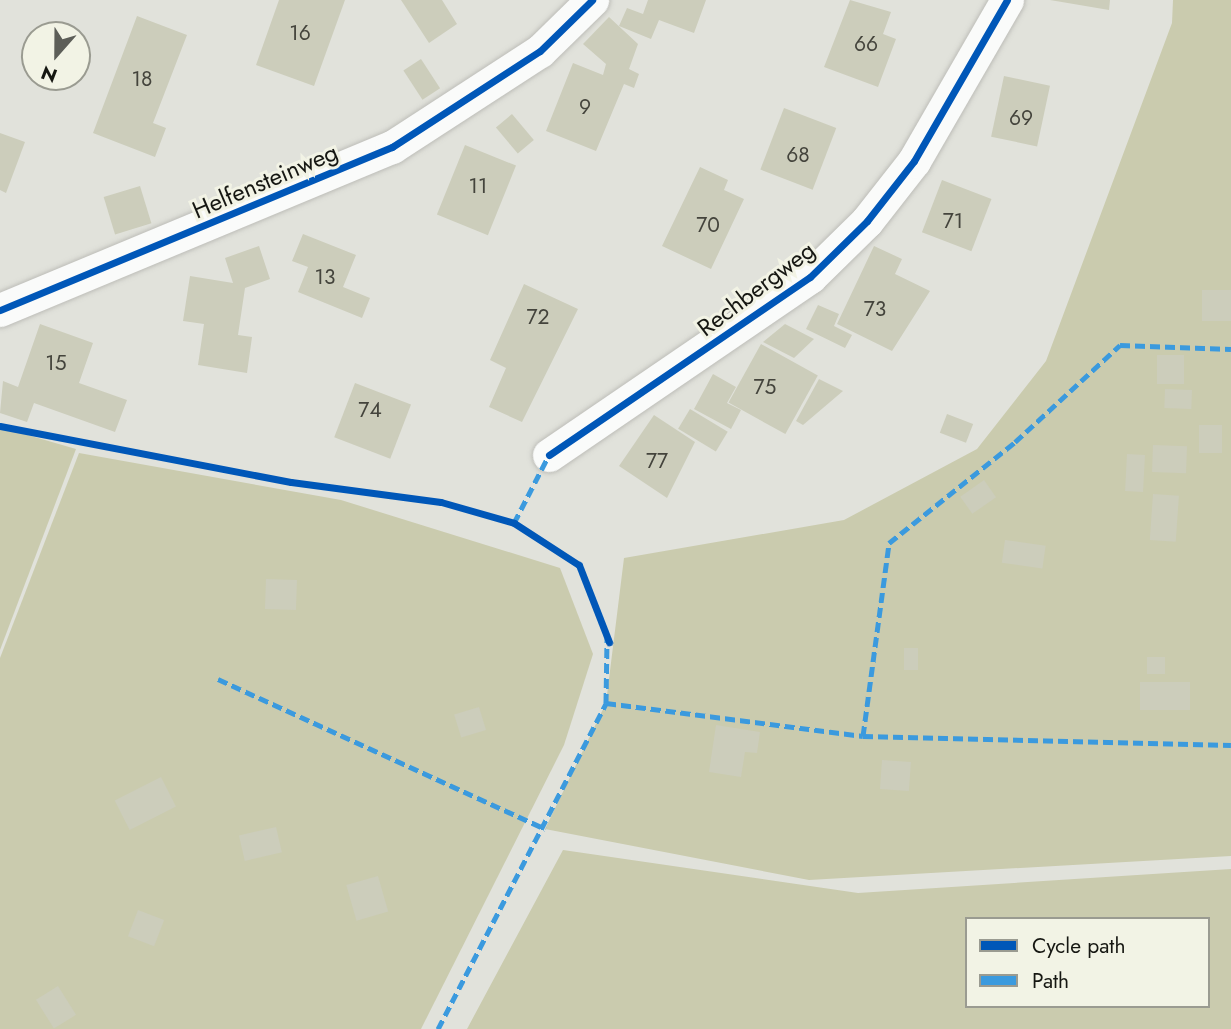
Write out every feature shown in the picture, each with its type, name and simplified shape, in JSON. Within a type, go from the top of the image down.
[{"type":"street","name":"Helfensteinweg","points":[[0,310],[392,147],[540,51],[592,0]]},
{"type":"street","name":"Rechbergweg","points":[[549,456],[810,277],[867,221],[914,161],[1007,0]]},
{"type":"green space","points":[[1173,0],[1231,0],[1231,856],[809,880],[545,829],[606,703],[624,558],[844,520],[977,449],[1046,361],[1172,23]]},
{"type":"green space","points":[[0,427],[76,449],[0,650]]},
{"type":"green space","points":[[79,453],[341,500],[560,568],[593,654],[564,745],[421,1029],[0,1029],[0,658]]},
{"type":"green space","points":[[563,850],[858,893],[1231,869],[1231,1029],[467,1029]]},
{"type":"building","points":[[279,0],[345,0],[314,86],[256,65]]},
{"type":"building","points":[[401,0],[442,0],[457,24],[429,43]]},
{"type":"building","points":[[648,0],[706,0],[694,33],[659,20],[651,39],[619,26],[627,8],[643,14]]},
{"type":"building","points":[[850,0],[891,12],[883,34],[896,39],[878,87],[824,67]]},
{"type":"building","points":[[1050,0],[1110,0],[1109,10]]},
{"type":"building","points":[[137,16],[187,35],[153,123],[166,128],[155,157],[93,133]]},
{"type":"building","points":[[609,17],[638,44],[629,69],[639,74],[634,88],[624,84],[596,151],[546,131],[573,63],[603,75],[606,64],[583,44]]},
{"type":"building","points":[[421,59],[440,88],[422,100],[403,70]]},
{"type":"building","points":[[1004,76],[1050,86],[1037,146],[991,137]]},
{"type":"building","points":[[784,108],[836,128],[813,190],[760,170]]},
{"type":"building","points":[[512,114],[534,140],[518,154],[496,127]]},
{"type":"building","points":[[0,133],[25,142],[6,193],[0,190]]},
{"type":"building","points":[[465,145],[516,166],[488,235],[437,215]]},
{"type":"building","points":[[700,167],[728,180],[724,190],[744,199],[711,269],[662,246]]},
{"type":"building","points":[[942,180],[991,199],[971,251],[922,232]]},
{"type":"building","points":[[140,186],[151,223],[115,234],[104,197]]},
{"type":"building","points":[[303,234],[356,255],[343,287],[370,298],[362,318],[298,292],[308,267],[292,261]]},
{"type":"building","points":[[259,246],[270,279],[245,288],[238,335],[252,337],[247,373],[198,365],[204,324],[183,321],[190,276],[233,283],[225,258]]},
{"type":"building","points":[[874,246],[902,259],[895,274],[930,291],[892,351],[837,324]]},
{"type":"building","points":[[524,284],[578,309],[522,422],[489,407],[506,368],[490,360]]},
{"type":"building","points":[[1202,290],[1231,290],[1231,321],[1202,321]]},
{"type":"building","points":[[818,305],[839,314],[834,326],[852,335],[845,348],[806,329]]},
{"type":"building","points":[[40,324],[93,343],[79,383],[127,400],[115,432],[34,403],[27,422],[0,413],[3,381],[18,387]]},
{"type":"building","points":[[785,324],[814,339],[794,358],[763,342]]},
{"type":"building","points":[[761,344],[818,376],[785,434],[729,403]]},
{"type":"building","points":[[1157,355],[1184,355],[1184,384],[1157,384]]},
{"type":"building","points":[[713,374],[736,387],[727,403],[741,410],[731,429],[694,409]]},
{"type":"building","points":[[819,379],[843,391],[803,425],[796,421]]},
{"type":"building","points":[[355,383],[411,405],[390,459],[334,437]]},
{"type":"building","points":[[1165,389],[1192,390],[1191,409],[1164,408]]},
{"type":"building","points":[[690,409],[728,432],[716,451],[678,429]]},
{"type":"building","points":[[947,414],[973,424],[966,443],[940,433]]},
{"type":"building","points":[[654,415],[695,442],[667,498],[619,466]]},
{"type":"building","points":[[1199,425],[1222,425],[1222,453],[1199,453]]},
{"type":"building","points":[[1153,445],[1187,446],[1186,473],[1152,472]]},
{"type":"building","points":[[1127,454],[1145,455],[1143,492],[1125,491]]},
{"type":"building","points":[[984,480],[996,497],[972,514],[960,497]]},
{"type":"building","points":[[1153,494],[1179,496],[1176,542],[1150,540]]},
{"type":"building","points":[[1005,540],[1046,546],[1042,568],[1002,563]]},
{"type":"building","points":[[266,579],[297,580],[296,610],[265,609]]},
{"type":"building","points":[[904,648],[918,648],[918,670],[904,670]]},
{"type":"building","points":[[1147,657],[1165,657],[1165,674],[1147,674]]},
{"type":"building","points":[[1140,682],[1190,682],[1190,710],[1140,710]]},
{"type":"building","points":[[479,707],[486,730],[461,738],[454,715]]},
{"type":"building","points":[[716,725],[760,732],[757,753],[745,752],[741,777],[709,772]]},
{"type":"building","points":[[882,760],[911,762],[909,791],[880,789]]},
{"type":"building","points":[[161,777],[176,806],[130,830],[115,801]]},
{"type":"building","points":[[276,827],[282,852],[245,861],[239,836]]},
{"type":"building","points":[[378,876],[388,912],[356,921],[346,885]]},
{"type":"building","points":[[138,910],[164,920],[154,946],[128,936]]},
{"type":"building","points":[[58,986],[76,1015],[54,1029],[36,1000]]},
{"type":"marked path","points":[[863,736],[889,543],[1015,442],[1120,345],[1231,349]]},
{"type":"marked path","points":[[514,523],[549,455]]},
{"type":"marked path","points":[[438,1029],[606,703],[607,636]]},
{"type":"marked path","points":[[218,679],[545,829]]},
{"type":"marked path","points":[[606,703],[863,736],[1231,745]]},
{"type":"cycle path","points":[[0,310],[392,147],[540,51],[592,0]]},
{"type":"cycle path","points":[[549,455],[810,277],[867,221],[914,161],[1007,0]]},
{"type":"cycle path","points":[[0,426],[291,482],[441,502],[514,523],[579,565],[609,642]]}]
